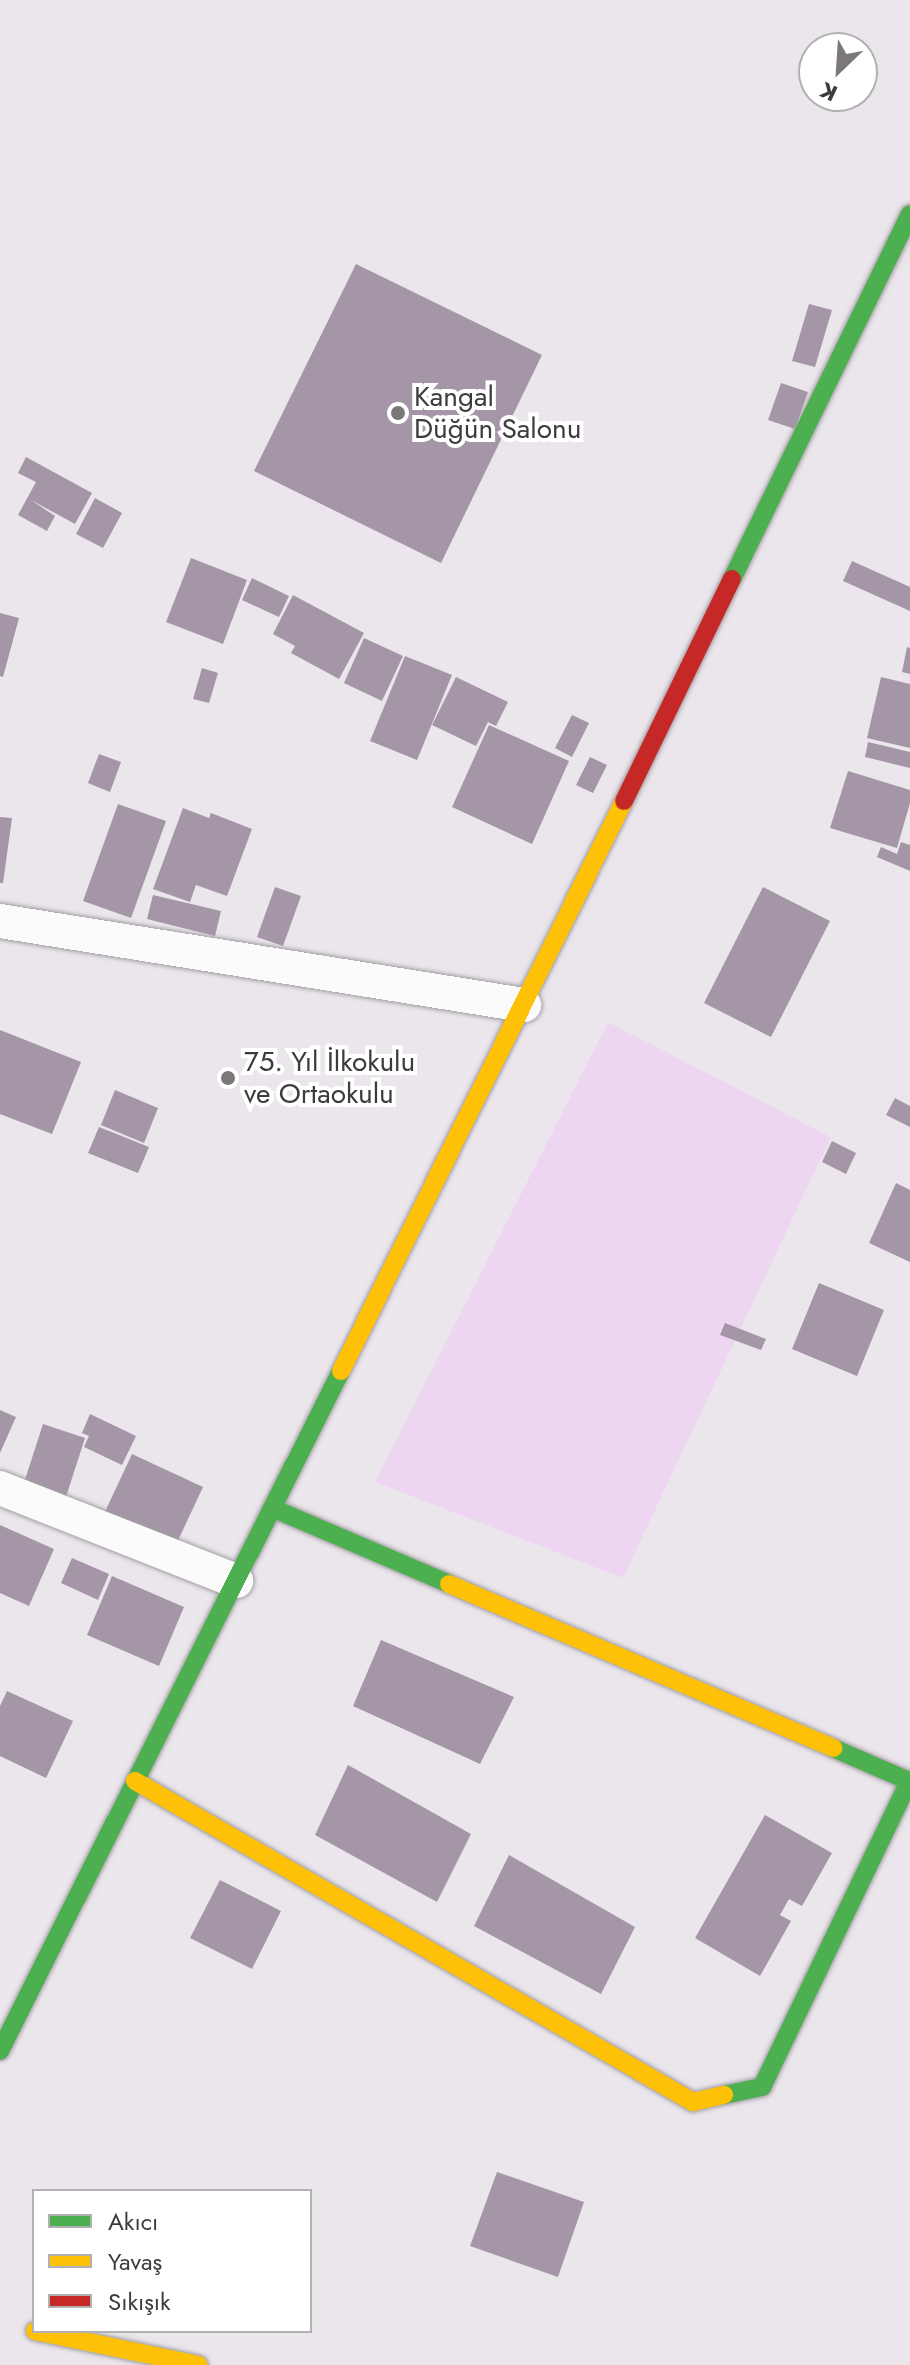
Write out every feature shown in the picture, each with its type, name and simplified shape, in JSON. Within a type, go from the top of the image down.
[{"type":"street","points":[[0,2051],[524,1005],[908,224]]},
{"type":"street","points":[[0,921],[524,1005]]},
{"type":"street","points":[[0,1488],[236,1581]]},
{"type":"street","points":[[135,1781],[693,2102],[762,2087],[909,1781],[272,1508]]},
{"type":"street","points":[[11,2326],[32,2331]]},
{"type":"street","points":[[44,2333],[199,2365]]},
{"type":"shaded area","points":[[608,1022],[831,1137],[623,1578],[375,1482]]},
{"type":"building","name":"Kangal Düğün Salonu","points":[[356,264],[542,355],[441,563],[254,471]]},
{"type":"building","points":[[809,304],[832,310],[815,367],[792,361]]},
{"type":"building","points":[[781,383],[808,392],[795,429],[768,420]]},
{"type":"building","points":[[26,457],[92,493],[75,524],[31,500],[55,516],[47,531],[18,515],[36,482],[18,473]]},
{"type":"building","points":[[95,498],[122,513],[103,548],[76,534]]},
{"type":"building","points":[[191,558],[247,580],[223,644],[166,622]]},
{"type":"building","points":[[852,561],[910,587],[910,611],[843,581]]},
{"type":"building","points":[[252,578],[289,596],[279,617],[242,600]]},
{"type":"building","points":[[293,595],[364,633],[339,679],[291,653],[295,646],[273,634]]},
{"type":"building","points":[[0,613],[19,618],[3,677],[0,676]]},
{"type":"building","points":[[364,638],[403,656],[382,701],[344,683]]},
{"type":"building","points":[[907,647],[910,648],[910,674],[902,672]]},
{"type":"building","points":[[405,656],[452,675],[417,760],[370,741]]},
{"type":"building","points":[[202,668],[218,673],[209,703],[193,699]]},
{"type":"building","points":[[456,677],[508,702],[496,726],[488,722],[476,746],[432,725]]},
{"type":"building","points":[[881,677],[910,684],[910,748],[867,738]]},
{"type":"building","points":[[572,715],[589,723],[572,757],[555,748]]},
{"type":"building","points":[[489,725],[569,761],[532,844],[452,807]]},
{"type":"building","points":[[868,742],[910,752],[910,768],[865,757]]},
{"type":"building","points":[[99,754],[121,762],[110,792],[88,783]]},
{"type":"building","points":[[590,757],[607,765],[593,793],[576,785]]},
{"type":"building","points":[[848,771],[910,790],[910,803],[897,848],[830,828]]},
{"type":"building","points":[[118,804],[166,821],[131,918],[83,901]]},
{"type":"building","points":[[183,808],[209,818],[211,813],[252,829],[227,896],[196,885],[190,902],[153,889]]},
{"type":"building","points":[[0,817],[12,818],[3,883],[0,883]]},
{"type":"building","points":[[901,842],[910,845],[910,871],[877,857],[881,847],[897,854]]},
{"type":"building","points":[[275,887],[301,896],[283,946],[257,937]]},
{"type":"building","points":[[763,887],[830,921],[771,1037],[704,1003]]},
{"type":"building","points":[[153,895],[221,911],[215,936],[147,919]]},
{"type":"building","points":[[0,1030],[81,1062],[52,1134],[0,1114]]},
{"type":"building","points":[[115,1090],[158,1108],[144,1143],[101,1125]]},
{"type":"building","points":[[895,1098],[910,1106],[910,1127],[886,1115]]},
{"type":"building","points":[[99,1127],[149,1147],[138,1173],[88,1153]]},
{"type":"building","points":[[832,1141],[856,1153],[846,1174],[822,1162]]},
{"type":"building","points":[[896,1183],[910,1190],[910,1262],[869,1243]]},
{"type":"building","points":[[819,1283],[884,1310],[857,1376],[792,1349]]},
{"type":"building","points":[[725,1323],[766,1339],[761,1350],[720,1335]]},
{"type":"building","points":[[0,1410],[16,1417],[0,1453]]},
{"type":"building","points":[[90,1414],[136,1436],[122,1465],[84,1447],[89,1436],[82,1433]]},
{"type":"building","points":[[43,1424],[85,1438],[64,1503],[22,1489]]},
{"type":"building","points":[[132,1454],[203,1487],[174,1549],[103,1516]]},
{"type":"building","points":[[0,1525],[54,1549],[29,1606],[0,1593]]},
{"type":"building","points":[[72,1558],[109,1574],[98,1600],[61,1583]]},
{"type":"building","points":[[112,1576],[184,1607],[159,1666],[87,1635]]},
{"type":"building","points":[[381,1640],[514,1697],[480,1764],[353,1706]]},
{"type":"building","points":[[7,1691],[73,1721],[46,1778],[0,1756],[0,1706]]},
{"type":"building","points":[[348,1765],[471,1834],[437,1902],[315,1835]]},
{"type":"building","points":[[765,1815],[832,1853],[802,1906],[789,1899],[780,1915],[791,1921],[760,1976],[695,1938]]},
{"type":"building","points":[[509,1855],[635,1927],[601,1994],[474,1926]]},
{"type":"building","points":[[220,1880],[281,1911],[252,1969],[190,1938]]},
{"type":"building","points":[[497,2172],[584,2202],[558,2277],[470,2246]]},
{"type":"traffic: fast","points":[[732,579],[910,214]]},
{"type":"traffic: fast","points":[[0,2051],[341,1371]]},
{"type":"traffic: fast","points":[[272,1508],[449,1584]]},
{"type":"traffic: fast","points":[[724,2095],[762,2087],[909,1781],[833,1748]]},
{"type":"traffic: slow","points":[[341,1371],[624,801]]},
{"type":"traffic: slow","points":[[449,1584],[833,1748]]},
{"type":"traffic: slow","points":[[135,1781],[693,2102],[724,2095]]},
{"type":"traffic: slow","points":[[45,2333],[199,2365]]},
{"type":"traffic: jam","points":[[624,801],[732,579]]},
{"type":"place","name":"Kangal Düğün Salonu","points":[[398,413]]},
{"type":"place","name":"75. Yıl İlkokulu ve Ortaokulu","points":[[228,1078]]}]
